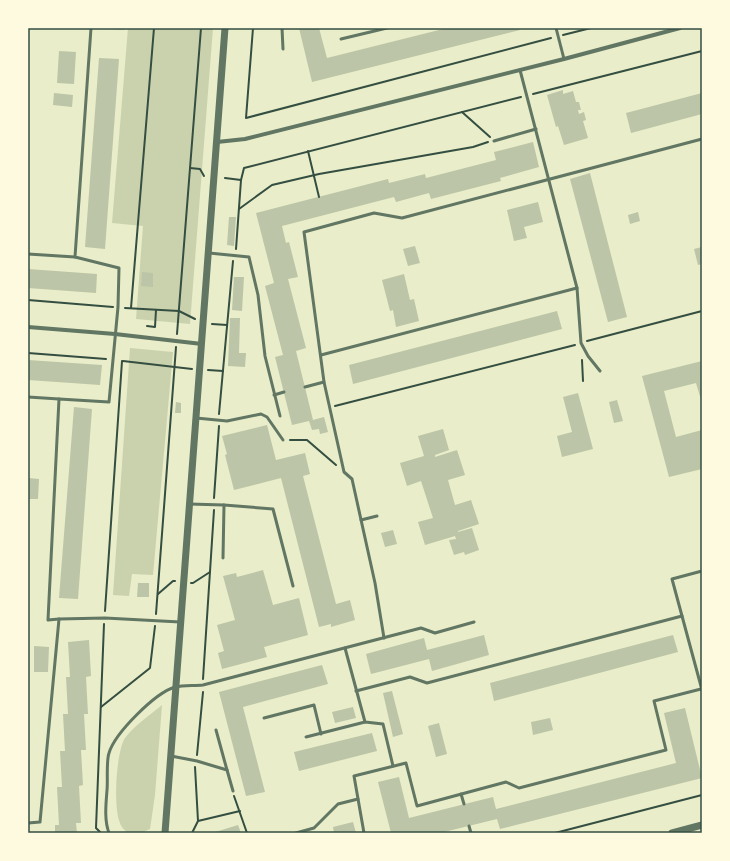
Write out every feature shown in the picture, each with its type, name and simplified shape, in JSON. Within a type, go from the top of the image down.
[{"type":"street","points":[[165,833],[225,28]]},
{"type":"street","points":[[217,142],[245,139],[564,59],[680,28]]},
{"type":"street","points":[[28,328],[115,334],[202,344]]},
{"type":"street","points":[[672,833],[702,825]]},
{"type":"lane","points":[[75,257],[91,28]]},
{"type":"lane","points":[[282,28],[283,49]]},
{"type":"lane","points":[[341,39],[387,28]]},
{"type":"lane","points":[[556,28],[564,59]]},
{"type":"lane","points":[[520,70],[577,288],[581,343],[588,356],[600,370]]},
{"type":"lane","points":[[494,141],[536,129]]},
{"type":"lane","points":[[384,638],[375,583],[352,479],[344,472],[324,382],[304,232],[374,213],[402,218],[702,139]]},
{"type":"lane","points":[[208,253],[249,257],[258,295],[264,356],[280,416]]},
{"type":"lane","points":[[28,254],[75,257],[119,268],[118,307],[108,402],[28,396]]},
{"type":"lane","points":[[321,355],[577,288]]},
{"type":"lane","points":[[304,387],[324,382]]},
{"type":"lane","points":[[274,395],[284,392]]},
{"type":"lane","points":[[59,399],[48,620],[105,618],[180,622]]},
{"type":"lane","points":[[196,418],[227,421],[261,414],[267,417],[283,440]]},
{"type":"lane","points":[[190,504],[274,509],[293,586]]},
{"type":"lane","points":[[223,558],[224,506]]},
{"type":"lane","points":[[361,520],[377,516]]},
{"type":"lane","points":[[364,833],[354,776],[406,763],[417,806],[506,782],[520,788],[666,750],[654,701],[702,690],[672,579],[702,571]]},
{"type":"lane","points":[[356,691],[410,677],[427,682],[682,616]]},
{"type":"lane","points":[[28,823],[40,822],[59,619]]},
{"type":"lane","points":[[109,833],[106,812],[109,754],[118,735],[134,718],[164,692],[176,687],[203,685],[421,628],[435,633],[474,622]]},
{"type":"lane","points":[[345,648],[365,722]]},
{"type":"lane","points":[[264,718],[314,705],[321,734]]},
{"type":"lane","points":[[306,738],[365,722],[383,724],[393,766]]},
{"type":"lane","points":[[216,730],[233,791]]},
{"type":"lane","points":[[171,756],[197,761],[227,770]]},
{"type":"lane","points":[[461,794],[464,804]]},
{"type":"lane","points":[[296,833],[314,828],[338,804],[358,799]]},
{"type":"lane","points":[[469,826],[471,833]]},
{"type":"path","points":[[131,308],[154,28]]},
{"type":"path","points":[[101,707],[150,668],[158,594],[201,28]]},
{"type":"path","points":[[253,28],[246,118],[591,28]]},
{"type":"path","points":[[192,833],[198,821],[194,769],[197,761],[203,685],[219,420],[234,255],[237,248],[241,180],[244,168],[702,51]]},
{"type":"path","points":[[462,112],[494,141]]},
{"type":"path","points":[[239,208],[272,185],[313,175],[473,147],[494,141]]},
{"type":"path","points":[[308,151],[319,197]]},
{"type":"path","points":[[190,168],[200,168],[204,176]]},
{"type":"path","points":[[225,178],[241,180]]},
{"type":"path","points":[[28,300],[179,311],[203,324],[227,325]]},
{"type":"path","points":[[147,326],[155,327],[156,310]]},
{"type":"path","points":[[330,407],[702,311]]},
{"type":"path","points":[[28,353],[113,360],[223,372]]},
{"type":"path","points":[[582,358],[583,381]]},
{"type":"path","points":[[101,833],[96,828],[101,707],[105,618],[122,361]]},
{"type":"path","points":[[283,440],[307,440],[344,472]]},
{"type":"path","points":[[233,791],[247,833]]},
{"type":"path","points":[[555,833],[702,795]]},
{"type":"path","points":[[198,821],[240,811]]},
{"type":"green space","points":[[128,28],[213,28],[190,324],[136,319],[143,226],[112,223]]},
{"type":"green space","points":[[130,348],[173,352],[153,575],[132,574],[129,596],[113,595]]},
{"type":"green space","points":[[162,705],[155,795],[150,829],[141,833],[127,833],[122,827],[118,816],[116,780],[119,755],[125,738],[133,729]]},
{"type":"building","points":[[124,28],[124,30],[108,29]]},
{"type":"building","points":[[299,28],[319,28],[327,58],[447,28],[519,28],[520,30],[312,82]]},
{"type":"building","points":[[59,51],[76,52],[74,84],[57,83]]},
{"type":"building","points":[[99,58],[119,59],[105,249],[85,247]]},
{"type":"building","points":[[563,90],[563,94],[573,91],[576,102],[579,102],[581,110],[578,110],[579,114],[584,112],[586,120],[583,121],[588,138],[564,145],[558,126],[556,127],[547,95]]},
{"type":"building","points":[[54,93],[73,95],[72,107],[53,105]]},
{"type":"building","points":[[702,93],[702,114],[631,133],[626,113]]},
{"type":"building","points":[[533,142],[539,167],[500,178],[501,181],[431,199],[429,193],[396,202],[394,197],[282,226],[286,243],[289,242],[298,277],[288,279],[306,348],[296,351],[313,420],[324,417],[328,432],[320,434],[319,429],[312,430],[309,421],[292,425],[275,357],[283,355],[265,286],[274,283],[256,213],[388,179],[389,183],[425,174],[426,178],[496,160],[494,152]]},
{"type":"building","points":[[590,173],[627,317],[608,322],[570,179]]},
{"type":"building","points":[[538,202],[543,222],[524,227],[527,238],[514,241],[507,210]]},
{"type":"building","points":[[638,212],[640,221],[630,224],[628,215]]},
{"type":"building","points":[[229,217],[236,217],[234,246],[227,245]]},
{"type":"building","points":[[415,246],[420,263],[408,266],[403,249]]},
{"type":"building","points":[[702,247],[702,264],[698,265],[694,249]]},
{"type":"building","points":[[28,269],[97,274],[96,293],[28,288]]},
{"type":"building","points":[[142,272],[153,273],[153,287],[141,286]]},
{"type":"building","points":[[404,274],[410,300],[414,299],[419,321],[396,327],[393,310],[390,311],[382,280]]},
{"type":"building","points":[[234,277],[244,277],[242,311],[232,310]]},
{"type":"building","points":[[557,311],[562,329],[353,384],[349,365]]},
{"type":"building","points":[[230,318],[240,318],[239,353],[246,353],[245,367],[228,366]]},
{"type":"building","points":[[28,360],[102,365],[100,385],[28,380]]},
{"type":"building","points":[[702,361],[702,403],[696,383],[664,391],[676,437],[702,430],[702,469],[669,477],[642,376]]},
{"type":"building","points":[[578,393],[593,449],[562,457],[557,436],[572,432],[563,397]]},
{"type":"building","points":[[617,400],[623,421],[614,423],[609,402]]},
{"type":"building","points":[[176,402],[181,403],[181,413],[175,413]]},
{"type":"building","points":[[74,407],[92,409],[78,599],[59,598]]},
{"type":"building","points":[[267,425],[276,460],[305,453],[310,474],[303,476],[336,604],[350,600],[355,620],[331,627],[331,624],[319,627],[281,478],[234,490],[222,436]]},
{"type":"building","points":[[443,429],[449,450],[435,455],[435,457],[457,450],[465,475],[448,480],[455,505],[471,500],[479,524],[458,531],[472,528],[479,550],[465,555],[464,552],[454,555],[449,540],[456,539],[455,536],[425,545],[418,522],[433,518],[421,481],[407,486],[400,463],[424,456],[418,436]]},
{"type":"building","points":[[28,478],[39,479],[38,499],[28,499]]},
{"type":"building","points":[[393,530],[397,544],[385,547],[381,533]]},
{"type":"building","points":[[263,570],[273,605],[299,598],[308,635],[264,647],[267,657],[222,669],[218,653],[224,651],[217,625],[235,620],[223,576],[236,573],[237,577]]},
{"type":"building","points":[[138,583],[149,583],[149,597],[137,597]]},
{"type":"building","points":[[484,635],[489,655],[432,671],[429,659],[371,674],[366,654],[424,638],[427,650]]},
{"type":"building","points":[[673,635],[678,652],[494,701],[490,683]]},
{"type":"building","points":[[89,640],[91,676],[86,677],[88,714],[84,714],[86,750],[81,750],[83,785],[79,786],[81,823],[76,823],[77,833],[55,833],[55,825],[59,825],[57,787],[62,787],[60,751],[65,751],[63,714],[68,714],[66,677],[70,677],[68,642]]},
{"type":"building","points":[[34,646],[49,647],[48,672],[34,672]]},
{"type":"building","points":[[322,665],[328,684],[243,707],[265,792],[246,796],[219,692]]},
{"type":"building","points":[[392,691],[403,734],[393,737],[383,693]]},
{"type":"building","points":[[353,707],[356,718],[335,723],[332,712]]},
{"type":"building","points":[[685,708],[702,778],[500,829],[497,819],[440,833],[391,833],[378,782],[399,777],[409,818],[493,797],[496,809],[676,763],[664,713]]},
{"type":"building","points":[[550,718],[553,730],[533,735],[531,722]]},
{"type":"building","points":[[439,723],[447,754],[436,757],[428,726]]},
{"type":"building","points":[[372,733],[377,751],[299,771],[294,752]]},
{"type":"building","points":[[353,822],[356,833],[334,833],[333,827]]},
{"type":"building","points":[[238,825],[241,833],[212,833]]}]
